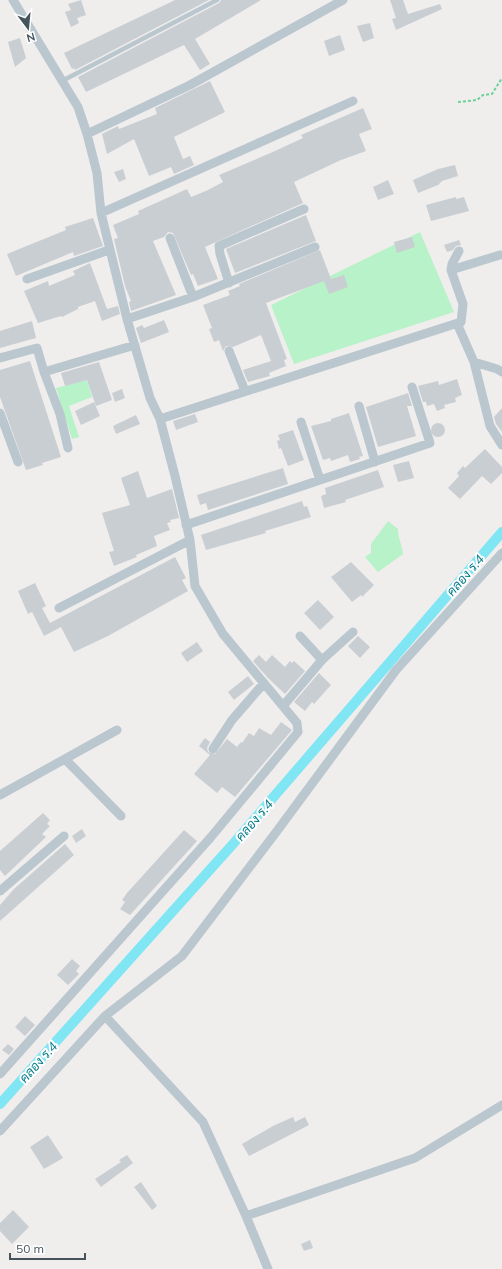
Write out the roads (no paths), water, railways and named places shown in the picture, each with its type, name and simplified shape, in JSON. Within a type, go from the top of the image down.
[{"type":"street","points":[[0,1074],[206,843],[298,732],[298,723],[223,634],[196,586],[190,540],[160,419],[150,398],[109,250],[101,213],[97,173],[87,134],[78,107],[13,0]]},
{"type":"street","points":[[322,0],[326,9]]},
{"type":"street","points":[[87,134],[190,85],[344,0]]},
{"type":"street","points":[[101,213],[354,101]]},
{"type":"street","points":[[229,283],[219,246],[304,209]]},
{"type":"street","points":[[170,238],[193,297]]},
{"type":"street","points":[[127,318],[193,297],[315,247]]},
{"type":"street","points":[[27,279],[109,250]]},
{"type":"street","points":[[459,251],[452,264],[451,270],[463,304],[461,322],[458,323],[458,328],[474,362],[490,426],[502,445]]},
{"type":"street","points":[[451,270],[500,254]]},
{"type":"street","points":[[160,419],[461,322]]},
{"type":"street","points":[[44,372],[135,344]]},
{"type":"street","points":[[0,358],[37,348],[44,372],[60,414],[68,448]]},
{"type":"street","points":[[229,351],[245,391]]},
{"type":"street","points":[[474,362],[502,372]]},
{"type":"street","points":[[186,525],[430,443],[412,387]]},
{"type":"street","points":[[359,406],[375,462]]},
{"type":"street","points":[[0,413],[18,462]]},
{"type":"street","points":[[301,422],[320,480]]},
{"type":"street","points":[[59,608],[190,540]]},
{"type":"street","points":[[0,1131],[105,1016],[182,956],[396,670],[502,553]]},
{"type":"street","points":[[283,706],[322,660],[353,632]]},
{"type":"street","points":[[300,636],[322,660]]},
{"type":"street","points":[[213,749],[232,720],[264,683]]},
{"type":"street","points":[[0,795],[117,730]]},
{"type":"street","points":[[65,759],[121,816]]},
{"type":"street","points":[[0,891],[64,836]]},
{"type":"street","points":[[105,1016],[203,1122],[246,1216],[268,1269]]},
{"type":"street","points":[[246,1216],[415,1158],[502,1105]]},
{"type":"lane","points":[[62,80],[217,0]]},
{"type":"waterway","name":"คลอง ร.4","points":[[0,1104],[233,844],[502,532]]}]
